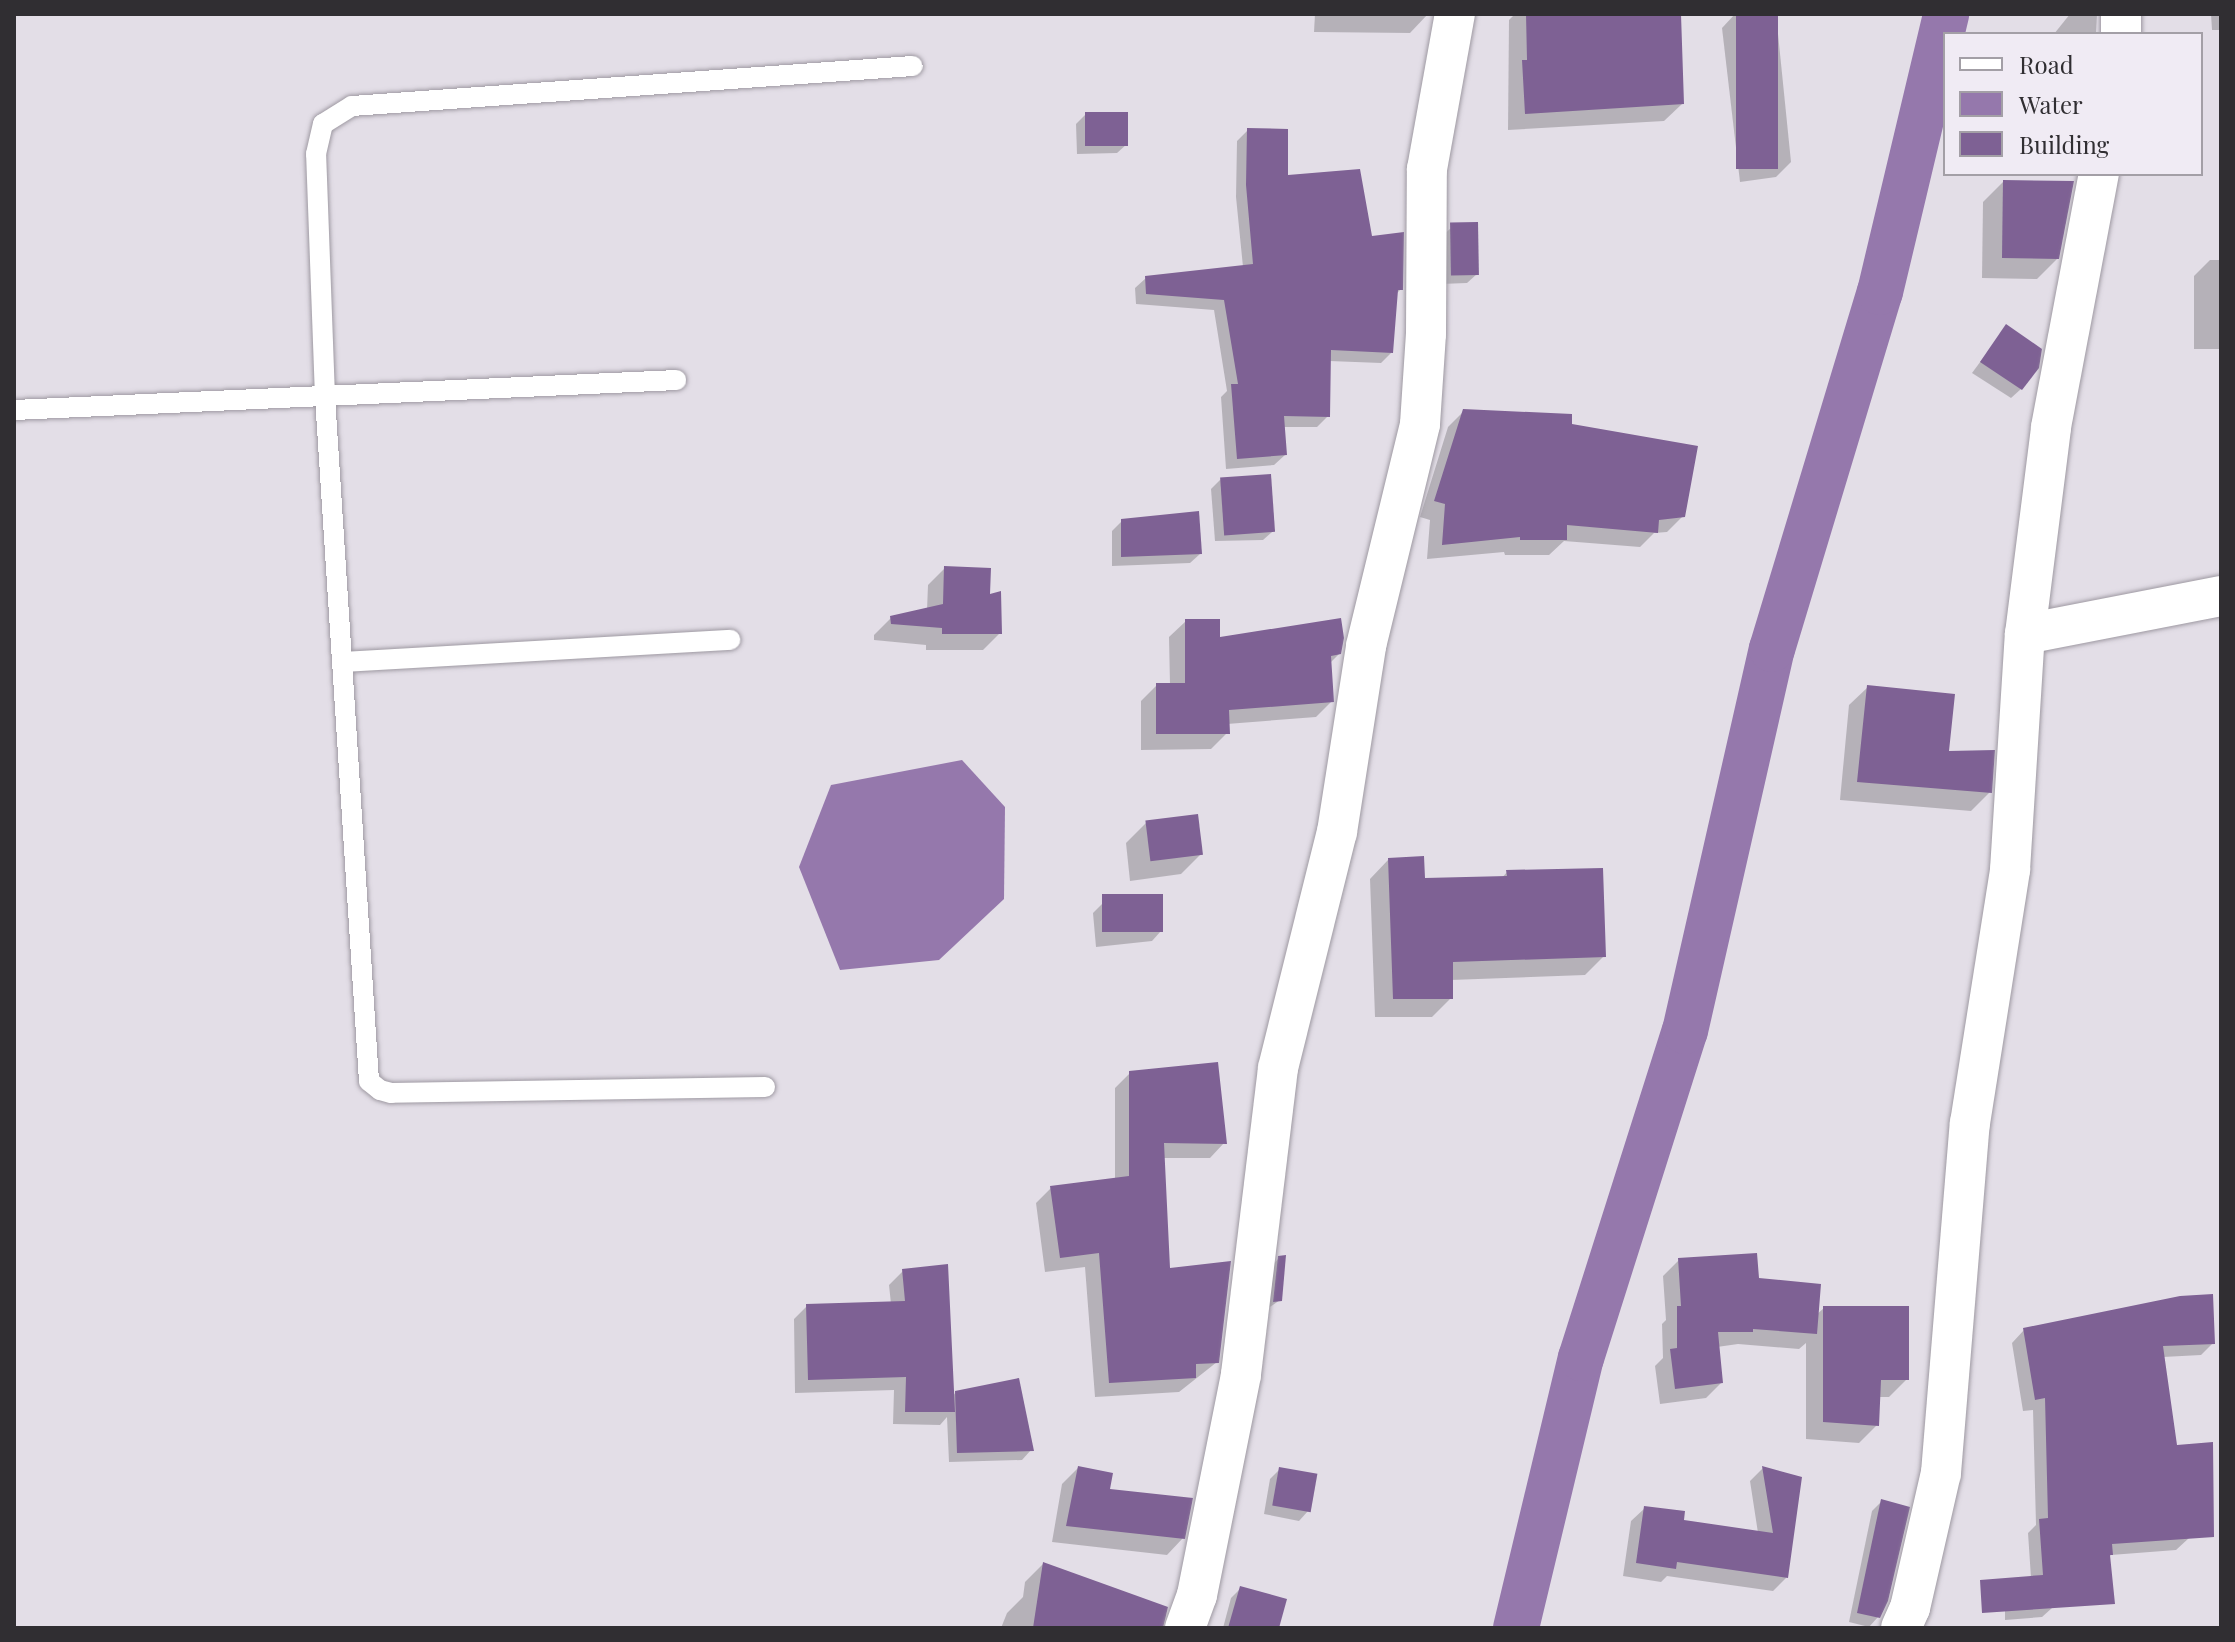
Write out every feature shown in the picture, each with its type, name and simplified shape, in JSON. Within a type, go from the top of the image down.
[{"type":"street","points":[[1185,1628],[1197,1595],[1241,1374],[1278,1068],[1337,832],[1366,646],[1420,424],[1426,334],[1427,169],[1455,14]]},
{"type":"street","points":[[1901,1628],[1910,1608],[1941,1473],[1970,1123],[2010,870],[2025,634],[2051,427],[2099,176]]},
{"type":"street","points":[[2025,634],[2221,596]]},
{"type":"lane","points":[[765,1087],[391,1093],[380,1090],[369,1081],[325,397],[316,154],[323,124],[352,106],[913,66]]},
{"type":"lane","points":[[14,410],[676,380]]},
{"type":"lane","points":[[344,662],[730,640]]},
{"type":"water","points":[[962,760],[1005,807],[1004,899],[939,960],[840,970],[799,867],[831,785]]},
{"type":"building","points":[[1526,14],[1681,14],[1684,104],[1525,114],[1522,60],[1527,60]]},
{"type":"building","points":[[1736,14],[1778,14],[1778,169],[1736,169]]},
{"type":"building","points":[[1085,112],[1128,112],[1128,146],[1085,146]]},
{"type":"building","points":[[1247,128],[1288,129],[1288,175],[1360,169],[1372,236],[1404,232],[1403,290],[1398,290],[1393,353],[1331,350],[1330,417],[1284,416],[1287,455],[1237,459],[1231,384],[1238,384],[1224,300],[1146,294],[1145,276],[1253,264],[1246,185]]},
{"type":"building","points":[[2003,180],[2074,181],[2059,259],[2002,258]]},
{"type":"building","points":[[1450,222],[1478,222],[1479,275],[1451,275]]},
{"type":"building","points":[[2006,324],[2042,349],[2039,368],[2022,390],[1980,362]]},
{"type":"building","points":[[1463,409],[1572,414],[1572,424],[1698,446],[1685,517],[1659,520],[1658,533],[1567,525],[1567,540],[1520,540],[1520,537],[1442,545],[1445,504],[1434,501]]},
{"type":"building","points":[[1271,474],[1275,532],[1224,535],[1220,478]]},
{"type":"building","points":[[1199,511],[1202,554],[1121,557],[1121,519]]},
{"type":"building","points":[[944,566],[991,568],[990,594],[1001,591],[1002,634],[942,634],[942,628],[891,624],[890,616],[943,604]]},
{"type":"building","points":[[1341,618],[1344,638],[1341,654],[1331,656],[1334,702],[1229,710],[1230,734],[1156,734],[1156,683],[1185,683],[1185,619],[1220,619],[1220,637]]},
{"type":"building","points":[[1867,685],[1955,694],[1949,751],[1995,750],[1992,793],[1857,782]]},
{"type":"building","points":[[1198,814],[1203,855],[1150,861],[1145,820]]},
{"type":"building","points":[[1424,856],[1425,878],[1507,876],[1506,870],[1603,868],[1606,957],[1453,962],[1453,999],[1393,999],[1388,858]]},
{"type":"building","points":[[1102,894],[1163,894],[1163,932],[1102,932]]},
{"type":"building","points":[[1218,1062],[1227,1144],[1164,1143],[1170,1268],[1231,1261],[1219,1363],[1196,1364],[1196,1378],[1109,1383],[1099,1253],[1060,1258],[1050,1186],[1129,1176],[1129,1071]]},
{"type":"building","points":[[1757,1253],[1759,1278],[1821,1284],[1817,1334],[1753,1329],[1753,1332],[1718,1332],[1723,1383],[1675,1389],[1670,1349],[1677,1348],[1677,1306],[1681,1306],[1678,1258]]},
{"type":"building","points":[[1286,1255],[1282,1301],[1273,1302],[1278,1256]]},
{"type":"building","points":[[948,1264],[955,1412],[905,1412],[906,1377],[808,1380],[806,1304],[905,1301],[902,1269]]},
{"type":"building","points":[[2213,1294],[2215,1344],[2163,1346],[2177,1445],[2213,1442],[2214,1537],[2112,1544],[2113,1555],[2110,1555],[2115,1604],[1982,1613],[1980,1580],[2043,1575],[2039,1519],[2048,1518],[2045,1398],[2035,1400],[2023,1328],[2180,1296]]},
{"type":"building","points":[[1823,1306],[1909,1306],[1909,1380],[1881,1380],[1879,1426],[1823,1422]]},
{"type":"building","points":[[1019,1378],[1034,1451],[957,1453],[955,1391]]},
{"type":"building","points":[[1078,1466],[1113,1473],[1110,1489],[1193,1498],[1185,1539],[1066,1526]]},
{"type":"building","points":[[1762,1466],[1802,1477],[1788,1578],[1677,1562],[1676,1569],[1636,1563],[1644,1506],[1685,1511],[1684,1520],[1773,1533]]},
{"type":"building","points":[[1279,1467],[1317,1474],[1311,1512],[1272,1505]]},
{"type":"building","points":[[1881,1499],[1910,1507],[1888,1601],[1880,1618],[1857,1613]]},
{"type":"building","points":[[1043,1562],[1168,1607],[1163,1628],[1033,1628]]},
{"type":"building","points":[[1240,1586],[1287,1599],[1279,1628],[1228,1628]]},
{"type":"waterway","points":[[1516,1628],[1581,1358],[1685,1031],[1772,649],[1880,292],[1946,14]]}]
